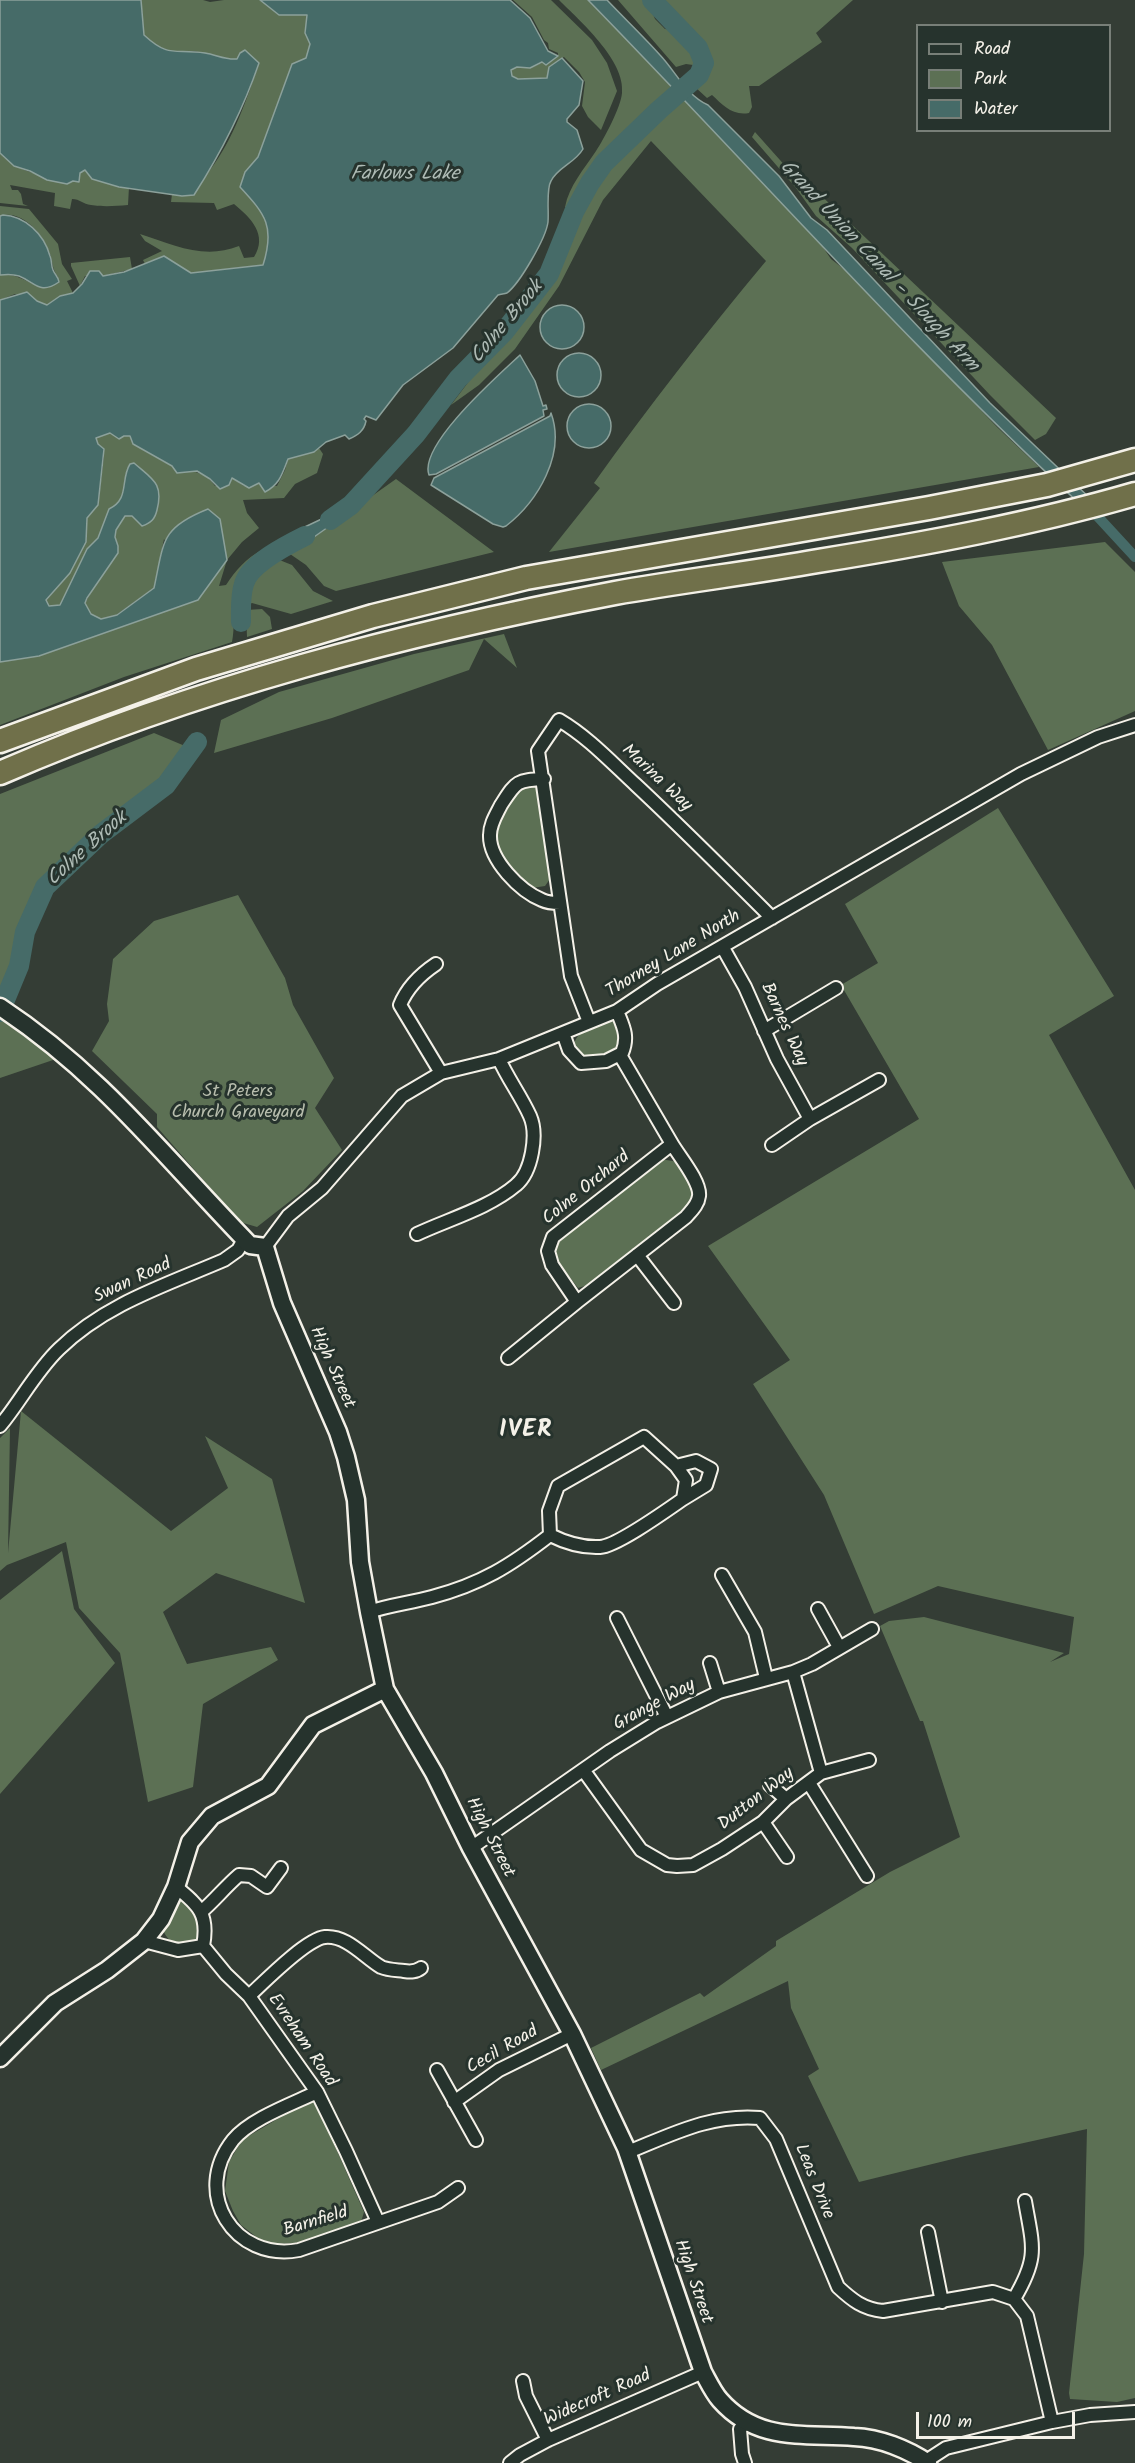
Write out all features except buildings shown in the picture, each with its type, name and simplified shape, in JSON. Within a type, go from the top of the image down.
[{"type":"highway","points":[[0,741],[195,669],[373,616],[526,578],[929,508],[1047,485],[1135,459]]},
{"type":"highway","points":[[0,774],[208,695],[414,635],[617,593],[821,561],[945,538],[1074,510],[1135,494]]},
{"type":"main road","points":[[0,1007],[25,1023],[101,1086],[250,1245],[265,1247]]},
{"type":"main road","name":"High Street","points":[[265,1247],[282,1303],[344,1449],[356,1500],[360,1562],[385,1689],[434,1773],[471,1848],[572,2034],[628,2152],[703,2372],[720,2400],[747,2421],[764,2430],[797,2436],[856,2437],[886,2442],[927,2462]]},
{"type":"main road","points":[[0,2058],[55,2003],[107,1970],[144,1941],[161,1918],[176,1887],[190,1842],[212,1816],[268,1786],[313,1725],[385,1689]]},
{"type":"street","name":"Marina Way","points":[[544,779],[538,751],[559,720],[576,730],[611,761],[772,918]]},
{"type":"street","name":"Thorney Lane North","points":[[265,1247],[288,1216],[322,1188],[402,1096],[441,1073],[500,1059],[616,1011],[657,984],[1021,774],[1098,737],[1135,725]]},
{"type":"street","points":[[560,903],[540,900],[522,887],[502,867],[492,852],[490,843],[493,819],[513,786],[522,780],[544,779],[571,976],[589,1022]]},
{"type":"street","name":"Barnes Way","points":[[723,948],[810,1119]]},
{"type":"street","points":[[436,963],[423,973],[404,995],[400,1005],[441,1073]]},
{"type":"street","points":[[764,1031],[836,988]]},
{"type":"street","points":[[563,1034],[569,1050],[581,1063],[606,1061],[620,1055],[626,1043],[626,1030],[616,1011]]},
{"type":"street","points":[[508,1358],[686,1217],[695,1206],[699,1196],[697,1185],[620,1055]]},
{"type":"street","points":[[417,1234],[493,1200],[518,1183],[535,1150],[531,1117],[506,1076],[500,1059]]},
{"type":"street","points":[[772,1145],[810,1119],[879,1080]]},
{"type":"street","name":"Colne Orchard","points":[[577,1302],[552,1265],[548,1251],[553,1237],[672,1144]]},
{"type":"street","name":"Swan Road","points":[[0,1426],[57,1351],[86,1325],[116,1306],[224,1260],[238,1250],[244,1239]]},
{"type":"street","points":[[637,1255],[674,1303]]},
{"type":"street","points":[[550,1535],[549,1511],[558,1486],[644,1437],[676,1466],[686,1480],[682,1499]]},
{"type":"street","points":[[550,1535],[572,1545],[603,1547],[648,1523],[706,1485],[711,1468],[696,1461],[676,1466]]},
{"type":"street","points":[[369,1612],[386,1606],[432,1597],[487,1578],[520,1558],[550,1535]]},
{"type":"street","points":[[722,1575],[755,1632],[766,1678]]},
{"type":"street","points":[[818,1609],[839,1647]]},
{"type":"street","points":[[617,1618],[667,1717]]},
{"type":"street","name":"Grange Way","points":[[471,1848],[610,1751],[667,1717],[719,1692],[793,1672],[872,1629]]},
{"type":"street","points":[[710,1663],[719,1692]]},
{"type":"street","name":"Dutton Way","points":[[584,1771],[641,1850],[667,1866],[693,1865],[722,1850],[763,1822],[786,1800],[822,1773],[793,1672]]},
{"type":"street","points":[[822,1773],[869,1760]]},
{"type":"street","points":[[809,1783],[867,1876]]},
{"type":"street","points":[[770,1785],[786,1800]]},
{"type":"street","points":[[763,1822],[787,1857]]},
{"type":"street","points":[[201,1912],[218,1898],[226,1886],[239,1875],[251,1876],[267,1887],[281,1868]]},
{"type":"street","points":[[144,1941],[178,1950],[203,1946],[206,1934],[204,1917],[196,1903],[176,1887]]},
{"type":"street","points":[[249,1996],[293,1956],[316,1940],[325,1937],[345,1942],[383,1968],[408,1971],[417,1971],[421,1968]]},
{"type":"street","name":"Evreham Road","points":[[203,1946],[226,1974],[249,1996],[317,2092],[378,2222]]},
{"type":"street","name":"Cecil Road","points":[[454,2102],[499,2070],[572,2034]]},
{"type":"street","points":[[437,2070],[476,2140]]},
{"type":"street","name":"Barnfield","points":[[317,2092],[264,2118],[234,2140],[219,2167],[217,2193],[219,2206],[228,2223],[248,2243],[278,2253],[299,2250],[438,2202],[458,2188]]},
{"type":"street","name":"Leas Drive","points":[[628,2152],[707,2121],[739,2116],[760,2118],[776,2139],[838,2287],[855,2303],[883,2311],[993,2292],[1014,2299]]},
{"type":"street","points":[[1025,2201],[1033,2250],[1028,2275],[1014,2299],[1027,2316],[1052,2422]]},
{"type":"street","points":[[928,2232],[942,2302]]},
{"type":"street","name":"Widecroft Road","points":[[510,2463],[548,2440],[703,2372]]},
{"type":"street","points":[[523,2381],[526,2396],[548,2440]]},
{"type":"street","points":[[927,2462],[946,2448],[1052,2422],[1090,2415],[1135,2412]]},
{"type":"street","points":[[745,2463],[740,2429],[747,2421]]},
{"type":"green space","points":[[141,0],[210,2],[260,0],[279,15],[308,15],[305,33],[310,44],[306,59],[292,64],[258,157],[245,172],[247,194],[261,210],[270,231],[263,265],[191,273],[164,256],[145,264],[143,260],[162,251],[145,241],[140,234],[201,251],[214,252],[239,246],[244,258],[254,257],[259,241],[256,228],[234,204],[217,210],[214,203],[171,202],[172,194],[182,196],[204,177],[226,146],[239,119],[259,63],[226,60],[194,51],[177,53],[156,46],[144,35]]},
{"type":"green space","points":[[513,0],[551,0],[592,40],[607,63],[617,91],[601,130],[588,117],[582,106],[585,82],[579,72],[564,57],[549,67],[547,78],[518,79],[512,76],[511,70],[517,67],[530,68],[558,56],[558,53],[549,49],[548,43],[544,40],[532,17]]},
{"type":"green space","points":[[559,0],[588,0],[672,86],[605,158],[570,210],[565,207],[570,192],[607,131],[619,106],[622,93],[617,68],[609,55],[600,42]]},
{"type":"green space","points":[[618,0],[647,0],[655,19],[665,29],[678,33],[689,42],[700,66],[686,64],[676,67]]},
{"type":"green space","points":[[655,0],[853,0],[816,33],[822,42],[759,86],[749,86],[752,107],[749,113],[738,113],[728,109],[712,95],[707,98],[695,87],[707,73],[701,51],[688,33]]},
{"type":"green space","points":[[685,99],[818,240],[831,259],[850,274],[997,427],[1039,467],[549,552],[600,488],[594,483],[636,426],[766,261],[651,141],[603,200],[559,286],[515,349],[479,385],[451,405],[550,274],[576,211],[591,183],[605,164],[632,137]]},
{"type":"green space","points":[[755,132],[796,178],[812,187],[1056,418],[1046,434],[1035,440],[852,248],[816,216],[796,188],[752,137]]},
{"type":"green space","points":[[0,153],[16,166],[36,174],[79,182],[80,173],[85,170],[100,179],[129,187],[128,205],[96,206],[72,199],[70,209],[54,206],[55,193],[10,185],[12,190],[18,190],[23,204],[28,206],[0,203]]},
{"type":"green space","points":[[0,206],[29,209],[58,244],[62,264],[72,279],[67,281],[73,293],[60,296],[47,305],[15,294],[0,300],[0,275],[14,276],[48,288],[58,277],[43,239],[24,220],[16,216],[0,216]]},
{"type":"green space","points":[[130,257],[132,269],[103,276],[85,276],[80,286],[71,266],[71,263]]},
{"type":"green space","points":[[110,433],[130,436],[134,444],[145,451],[170,465],[206,477],[215,486],[232,478],[244,486],[259,483],[277,486],[288,459],[314,452],[319,448],[323,454],[317,473],[295,484],[284,498],[243,500],[247,513],[259,528],[242,542],[227,560],[219,586],[226,585],[251,557],[262,550],[265,552],[244,572],[234,591],[232,642],[124,677],[0,725],[0,662],[39,656],[198,600],[164,539],[154,588],[116,615],[101,619],[91,614],[85,603],[118,546],[115,537],[116,530],[125,516],[132,516],[138,520],[134,463],[130,464],[127,470],[123,495],[109,510],[98,538],[87,549],[60,606],[52,607],[47,604],[46,601],[70,573],[86,542],[87,518],[98,505],[104,456],[104,449],[98,444],[96,438]]},
{"type":"green space","points":[[396,479],[494,552],[336,591],[324,586],[306,565],[290,554]]},
{"type":"green space","points":[[1105,542],[1135,572],[1135,711],[1048,750],[992,645],[959,606],[942,562]]},
{"type":"green space","points":[[277,559],[292,565],[313,591],[333,601],[291,614],[252,603],[245,606],[248,591],[255,578]]},
{"type":"green space","points":[[262,609],[270,617],[272,629],[247,637],[246,610]]},
{"type":"green space","points":[[504,634],[517,668],[484,639],[469,670],[332,718],[214,753],[221,720],[279,692],[414,654]]},
{"type":"green space","points":[[154,733],[185,746],[176,769],[118,819],[50,869],[25,910],[14,965],[0,990],[0,794]]},
{"type":"green space","points":[[532,784],[541,794],[550,879],[545,886],[532,888],[503,863],[497,853],[495,843],[498,823],[503,813],[521,786]]},
{"type":"green space","points":[[998,808],[1114,996],[1049,1035],[1135,1190],[1135,2398],[1117,2402],[1070,2399],[1069,2393],[1084,2254],[1087,2129],[859,2182],[808,2076],[819,2069],[791,2008],[788,1981],[601,2070],[591,2048],[700,1993],[704,1997],[776,1946],[776,1941],[890,1872],[960,1837],[923,1721],[920,1721],[880,1626],[889,1621],[924,1617],[1064,1653],[1050,1662],[1069,1654],[1074,1617],[938,1586],[874,1614],[824,1495],[753,1384],[790,1360],[708,1246],[919,1119],[841,985],[878,963],[845,904]]},
{"type":"green space","name":"St Peters Church Graveyard","points":[[238,895],[285,978],[293,1005],[334,1078],[315,1108],[342,1150],[303,1191],[257,1227],[240,1222],[157,1127],[157,1114],[92,1051],[109,1021],[107,1004],[113,959],[154,921]]},
{"type":"green space","points":[[0,1019],[56,1059],[0,1078]]},
{"type":"green space","points":[[610,1020],[621,1027],[620,1043],[610,1051],[597,1055],[579,1054],[574,1044],[580,1034]]},
{"type":"green space","points":[[660,1159],[679,1162],[695,1192],[693,1204],[591,1284],[578,1288],[552,1254],[558,1239]]},
{"type":"green space","points":[[21,1411],[171,1531],[228,1488],[205,1436],[272,1479],[305,1603],[216,1573],[163,1612],[187,1664],[271,1647],[278,1660],[203,1704],[193,1787],[148,1802],[120,1653],[79,1608],[66,1542],[7,1565],[0,1571],[0,1438],[10,1428],[8,1553]]},
{"type":"green space","points":[[62,1551],[74,1609],[115,1663],[0,1794],[0,1600]]},
{"type":"green space","points":[[189,1899],[203,1925],[198,1940],[181,1946],[172,1942],[162,1928],[178,1900]]},
{"type":"green space","points":[[312,2101],[319,2110],[364,2212],[361,2222],[308,2242],[276,2244],[259,2239],[241,2225],[225,2191],[229,2162],[242,2140],[306,2102]]},
{"type":"water","points":[[0,0],[141,0],[144,35],[160,47],[173,51],[205,53],[233,59],[237,59],[245,50],[259,63],[231,131],[194,195],[182,196],[119,187],[92,179],[85,170],[80,173],[79,182],[73,181],[67,184],[47,180],[14,166],[0,153]]},
{"type":"water","name":"Farlows Lake","points":[[260,0],[510,0],[530,18],[548,51],[558,56],[546,65],[542,62],[530,68],[517,67],[511,70],[512,76],[518,79],[547,78],[549,67],[562,58],[583,81],[579,105],[567,122],[577,130],[583,149],[551,181],[548,222],[543,238],[532,260],[512,288],[507,293],[498,295],[453,348],[403,385],[376,420],[366,416],[364,427],[355,436],[349,439],[345,435],[326,442],[314,452],[288,459],[277,482],[265,492],[259,483],[249,488],[232,478],[229,485],[220,489],[197,471],[177,473],[172,466],[133,444],[130,436],[119,439],[110,433],[96,438],[98,444],[104,449],[98,505],[87,518],[86,542],[70,573],[46,600],[49,606],[60,605],[87,549],[98,538],[109,509],[120,500],[130,464],[134,463],[158,487],[157,510],[152,520],[142,526],[132,516],[125,516],[116,530],[118,553],[85,603],[91,614],[101,619],[117,615],[154,588],[163,548],[172,530],[192,516],[208,509],[220,519],[227,560],[198,600],[39,656],[0,662],[0,300],[27,292],[37,301],[47,305],[60,296],[73,293],[90,271],[99,271],[103,276],[124,272],[164,256],[191,273],[263,265],[268,241],[266,222],[240,187],[245,172],[258,157],[292,64],[306,58],[310,44],[305,33],[307,15],[279,15]]},
{"type":"water","points":[[588,0],[607,0],[660,55],[687,89],[708,105],[779,176],[811,218],[827,230],[990,403],[1095,503],[1082,506],[955,383]]},
{"type":"water","points":[[0,216],[19,219],[38,234],[47,248],[52,268],[59,282],[42,288],[19,276],[0,275]]},
{"type":"water","points":[[562,305],[578,311],[584,327],[578,343],[562,349],[546,343],[540,327],[546,311]]},
{"type":"water","points":[[579,353],[595,359],[601,375],[595,391],[579,397],[563,391],[557,375],[563,359]]},
{"type":"water","points":[[520,355],[535,381],[543,406],[546,405],[547,409],[543,410],[544,416],[436,474],[429,475],[429,462],[436,446],[448,429],[480,393]]},
{"type":"water","points":[[589,404],[598,405],[605,410],[610,417],[610,435],[605,442],[598,447],[589,448],[580,447],[573,442],[568,435],[567,426],[568,417],[573,410],[580,405]]},
{"type":"water","points":[[551,413],[555,429],[552,460],[529,504],[506,526],[493,524],[431,485],[434,478],[550,416]]},
{"type":"water","points":[[351,505],[338,520],[290,554],[275,545],[290,534]]},
{"type":"water","points":[[265,552],[277,559],[255,578],[248,591],[245,606],[234,611],[237,584]]},
{"type":"waterway","name":"Colne Brook","points":[[330,520],[351,505],[416,434],[458,379],[504,332],[549,274],[574,212],[604,163],[699,75],[704,63],[698,48],[652,0]]},
{"type":"waterway","name":"Grand Union Canal - Slough Arm","points":[[1088,506],[1135,557]]},
{"type":"waterway","name":"Colne Brook","points":[[241,622],[242,593],[247,577],[261,562],[305,536]]},
{"type":"waterway","name":"Colne Brook","points":[[0,1012],[19,966],[25,932],[45,887],[101,834],[166,785],[197,742]]},
{"type":"district","name":"IVER","points":[[526,1432]]}]
